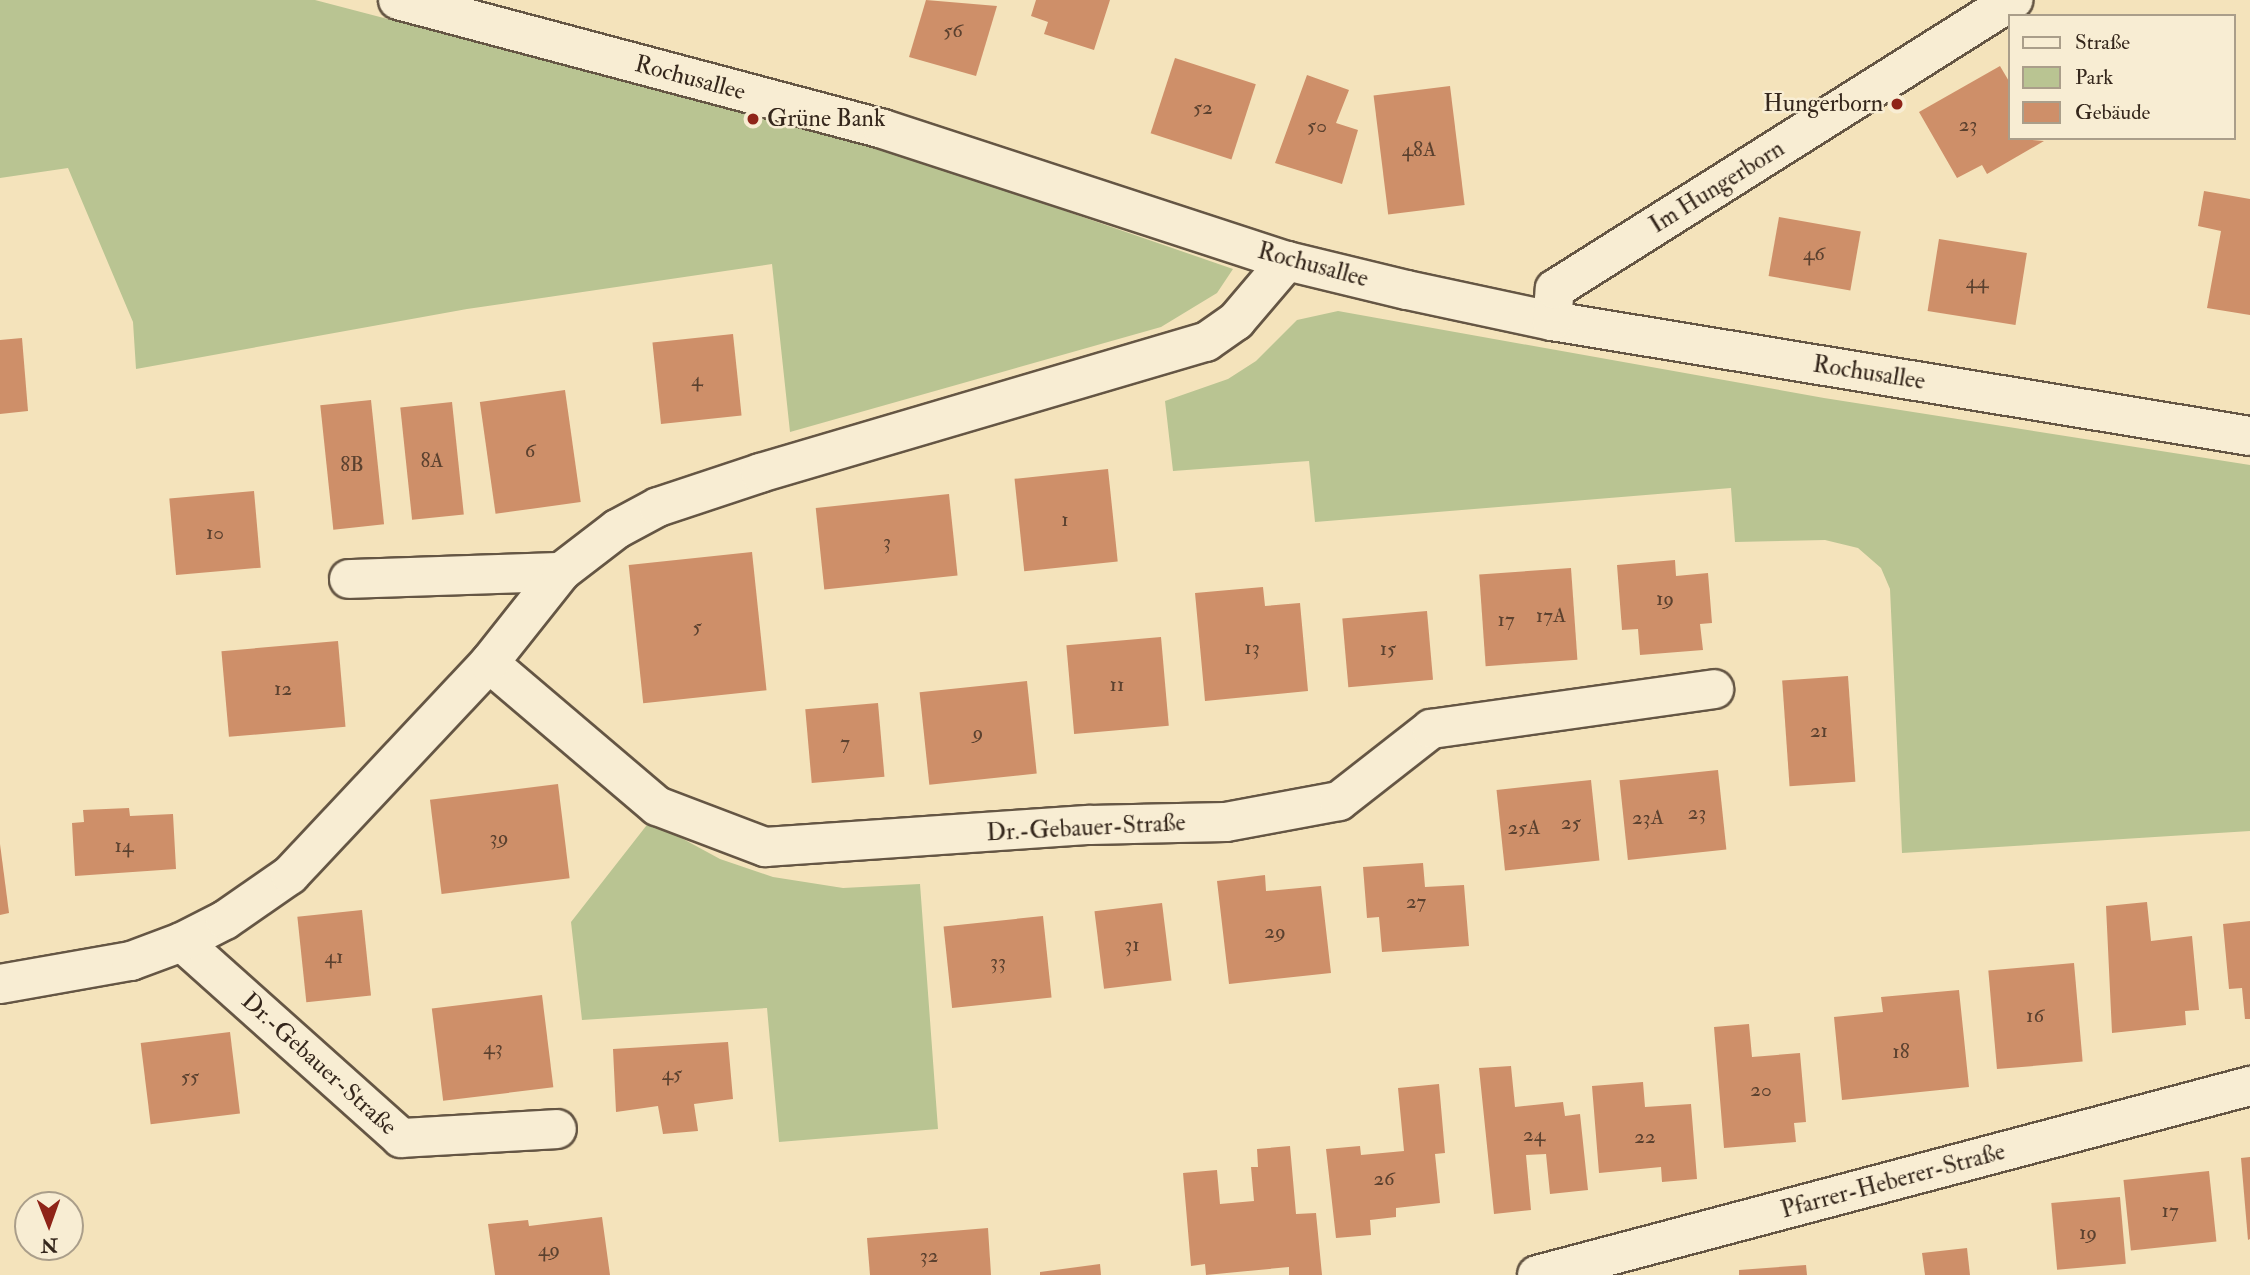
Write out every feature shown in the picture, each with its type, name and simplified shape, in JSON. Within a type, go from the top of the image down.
[{"type":"street","name":"Rochusallee","points":[[398,0],[883,129],[1287,261],[1552,321],[2250,436]]},
{"type":"street","name":"Im Hungerborn","points":[[1552,321],[1555,289],[2013,0]]},
{"type":"street","points":[[0,984],[131,961],[182,942],[225,920],[290,875],[489,663],[561,572],[607,536],[658,507],[1206,342],[1236,321],[1287,261]]},
{"type":"street","points":[[349,579],[561,572]]},
{"type":"street","name":"Dr.-Gebauer-Straße","points":[[489,663],[657,806],[765,847],[1090,825],[1226,822],[1339,801],[1431,729],[1714,689]]},
{"type":"street","name":"Dr.-Gebauer-Straße","points":[[182,942],[401,1138],[557,1129]]},
{"type":"street","name":"Pfarrer-Heberer-Straße","points":[[1537,1275],[2250,1086]]},
{"type":"green space","points":[[0,0],[315,0],[886,149],[1233,269],[1217,293],[1161,327],[790,432],[772,264],[467,309],[136,369],[133,322],[68,168],[0,178]]},
{"type":"green space","points":[[1338,311],[1824,398],[2250,465],[2250,831],[1902,853],[1890,589],[1881,568],[1858,548],[1825,540],[1735,542],[1731,488],[1315,522],[1309,461],[1173,471],[1165,401],[1228,379],[1256,361],[1297,320]]},
{"type":"green space","points":[[650,821],[720,859],[773,877],[843,888],[920,884],[938,1129],[779,1142],[767,1008],[582,1020],[571,922]]},
{"type":"building","points":[[926,0],[997,6],[976,76],[909,57]]},
{"type":"building","points":[[1036,0],[1110,0],[1094,50],[1044,34],[1048,22],[1031,16]]},
{"type":"building","points":[[1175,58],[1256,84],[1231,159],[1151,133]]},
{"type":"building","points":[[2000,66],[2008,80],[2008,140],[2044,141],[1987,174],[1982,165],[1957,178],[1919,112]]},
{"type":"building","points":[[1307,75],[1349,90],[1336,123],[1358,130],[1342,184],[1275,163]]},
{"type":"building","points":[[1450,86],[1465,205],[1388,214],[1374,95]]},
{"type":"building","points":[[2204,191],[2250,199],[2250,315],[2207,308],[2221,231],[2198,226]]},
{"type":"building","points":[[1779,217],[1861,231],[1850,291],[1769,276]]},
{"type":"building","points":[[1939,239],[2027,253],[2015,325],[1928,311]]},
{"type":"building","points":[[733,334],[742,416],[661,424],[652,342]]},
{"type":"building","points":[[22,338],[28,411],[0,414],[0,340]]},
{"type":"building","points":[[565,390],[581,502],[496,514],[480,402]]},
{"type":"building","points":[[371,400],[384,524],[333,530],[320,405]]},
{"type":"building","points":[[452,402],[464,514],[412,520],[400,407]]},
{"type":"building","points":[[1108,469],[1118,561],[1024,571],[1015,479]]},
{"type":"building","points":[[254,491],[261,568],[176,575],[169,498]]},
{"type":"building","points":[[949,494],[958,576],[824,590],[816,508]]},
{"type":"building","points":[[752,552],[767,690],[643,703],[629,565]]},
{"type":"building","points":[[1675,560],[1676,576],[1708,573],[1712,623],[1700,624],[1703,650],[1640,655],[1638,629],[1622,630],[1617,565]]},
{"type":"building","points":[[1571,568],[1577,660],[1486,666],[1479,574]]},
{"type":"building","points":[[1263,587],[1265,606],[1300,603],[1308,691],[1205,701],[1195,593]]},
{"type":"building","points":[[1427,611],[1433,680],[1348,687],[1342,618]]},
{"type":"building","points":[[1161,637],[1169,726],[1074,734],[1066,645]]},
{"type":"building","points":[[338,641],[345,727],[229,737],[221,651]]},
{"type":"building","points":[[1848,676],[1855,782],[1790,786],[1782,681]]},
{"type":"building","points":[[1027,681],[1037,773],[929,785],[920,692]]},
{"type":"building","points":[[878,703],[884,777],[812,783],[805,709]]},
{"type":"building","points":[[1718,770],[1726,850],[1628,860],[1620,780]]},
{"type":"building","points":[[1591,780],[1599,861],[1505,870],[1497,790]]},
{"type":"building","points":[[558,784],[570,878],[442,894],[430,800]]},
{"type":"building","points":[[129,808],[130,816],[173,814],[176,869],[75,876],[72,823],[84,822],[83,810]]},
{"type":"building","points":[[0,844],[9,913],[0,915]]},
{"type":"building","points":[[1423,863],[1425,887],[1464,885],[1469,946],[1382,952],[1379,917],[1367,918],[1363,867]]},
{"type":"building","points":[[1265,875],[1266,891],[1321,886],[1331,973],[1229,984],[1217,881]]},
{"type":"building","points":[[2147,902],[2151,941],[2192,936],[2199,1010],[2185,1011],[2186,1025],[2112,1033],[2106,906]]},
{"type":"building","points":[[1162,903],[1172,980],[1104,989],[1095,911]]},
{"type":"building","points":[[362,910],[371,996],[306,1002],[297,917]]},
{"type":"building","points":[[1043,916],[1052,998],[952,1008],[944,926]]},
{"type":"building","points":[[2250,921],[2250,1019],[2245,1019],[2242,988],[2229,989],[2223,924]]},
{"type":"building","points":[[2074,963],[2083,1062],[1997,1069],[1988,970]]},
{"type":"building","points":[[1959,990],[1969,1087],[1842,1100],[1834,1017],[1883,1012],[1881,997]]},
{"type":"building","points":[[542,995],[553,1087],[443,1101],[432,1009]]},
{"type":"building","points":[[1749,1024],[1752,1057],[1800,1053],[1806,1122],[1794,1123],[1796,1142],[1724,1148],[1714,1027]]},
{"type":"building","points":[[230,1032],[240,1113],[151,1124],[141,1043]]},
{"type":"building","points":[[728,1042],[733,1099],[694,1104],[698,1131],[663,1134],[658,1106],[616,1112],[613,1049]]},
{"type":"building","points":[[1511,1066],[1515,1107],[1563,1102],[1565,1116],[1580,1114],[1588,1190],[1550,1194],[1546,1154],[1526,1155],[1531,1210],[1494,1214],[1479,1068]]},
{"type":"building","points":[[1643,1082],[1645,1107],[1691,1104],[1697,1179],[1662,1182],[1661,1167],[1599,1173],[1592,1086]]},
{"type":"building","points":[[1439,1084],[1445,1153],[1435,1154],[1440,1203],[1396,1208],[1396,1217],[1370,1220],[1371,1235],[1336,1238],[1326,1149],[1360,1146],[1361,1155],[1404,1151],[1398,1088]]},
{"type":"building","points":[[1290,1146],[1296,1214],[1316,1213],[1322,1275],[1289,1275],[1289,1267],[1206,1275],[1205,1264],[1191,1266],[1183,1173],[1217,1170],[1220,1204],[1254,1201],[1251,1167],[1258,1167],[1257,1149]]},
{"type":"building","points":[[2250,1157],[2250,1239],[2248,1240],[2241,1158]]},
{"type":"building","points":[[2209,1171],[2216,1242],[2131,1251],[2123,1180]]},
{"type":"building","points":[[2120,1197],[2126,1264],[2057,1270],[2051,1203]]},
{"type":"building","points":[[602,1217],[610,1275],[495,1275],[488,1224],[528,1220],[529,1226]]},
{"type":"building","points":[[988,1228],[991,1275],[870,1275],[867,1238]]},
{"type":"building","points":[[1967,1248],[1970,1275],[1925,1275],[1922,1253]]},
{"type":"building","points":[[1100,1264],[1101,1275],[1040,1275],[1040,1272]]},
{"type":"building","points":[[1806,1265],[1807,1275],[1739,1275],[1739,1270]]},
{"type":"place","name":"Hungerborn","points":[[1897,104]]},
{"type":"place","name":"Grüne Bank","points":[[753,119]]}]
